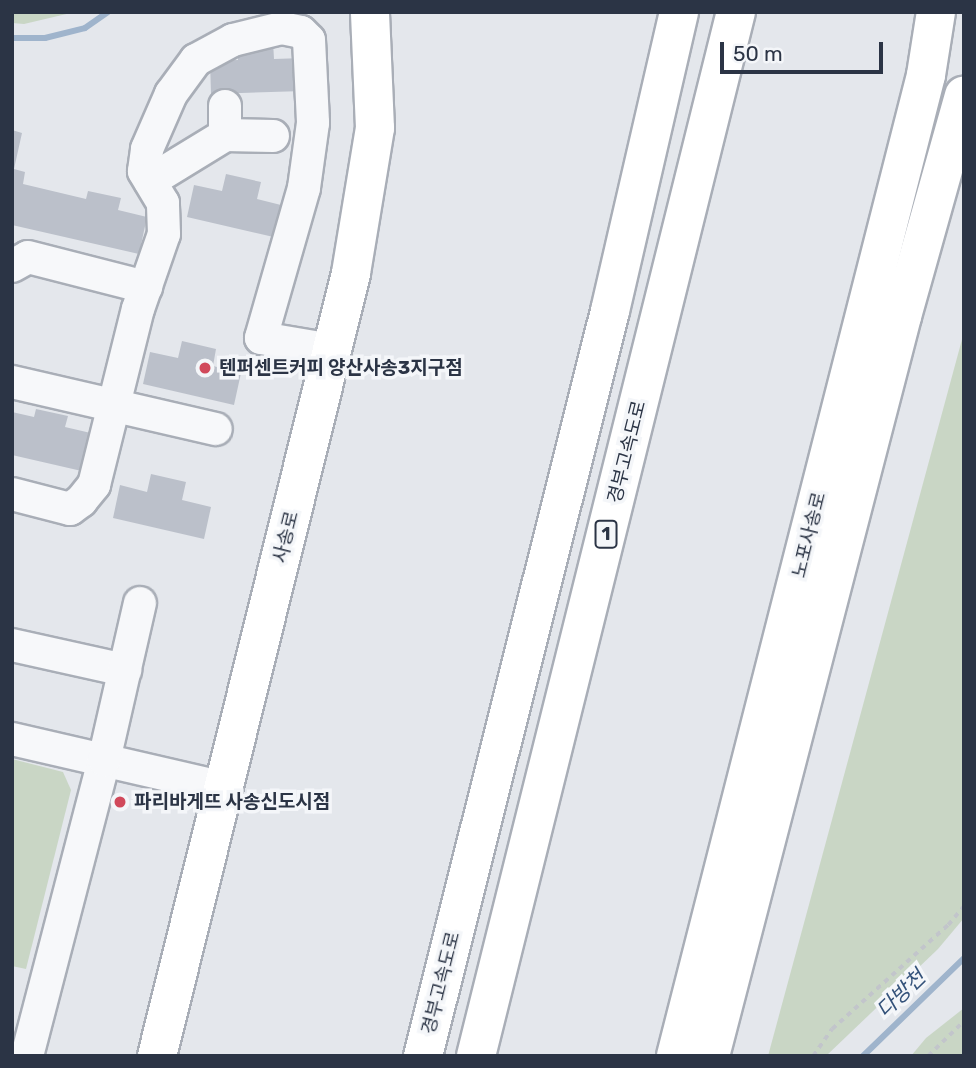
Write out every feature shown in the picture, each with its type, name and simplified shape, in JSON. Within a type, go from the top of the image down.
[{"type":"main road","name":"사송로","points":[[157,1056],[351,273],[375,128],[370,12]]},
{"type":"main road","name":"경부고속도로","points":[[423,1056],[610,311],[679,12]]},
{"type":"main road","name":"경부고속도로","points":[[476,1056],[736,12]]},
{"type":"main road","name":"노포사송로","points":[[676,1056],[923,88],[936,12]]},
{"type":"main road","name":"노포사송로","points":[[710,1056],[902,316],[964,96]]},
{"type":"street","points":[[12,494],[70,509],[81,501],[94,485],[146,287],[164,234],[163,203],[144,171],[147,149],[171,94],[195,60],[233,40],[256,33],[282,28],[301,32],[309,40],[313,123],[304,188],[261,338],[332,350]]},
{"type":"street","points":[[150,181],[225,120],[273,136]]},
{"type":"street","points":[[12,266],[28,257],[146,287]]},
{"type":"street","points":[[12,382],[216,429]]},
{"type":"street","points":[[27,1056],[104,760],[140,603]]},
{"type":"street","points":[[12,645],[124,670]]},
{"type":"street","points":[[12,738],[224,788]]},
{"type":"path","points":[[813,1056],[832,1029],[948,925],[964,906]]},
{"type":"path","points":[[928,1056],[964,1021]]},
{"type":"green space","points":[[12,12],[75,12],[24,24],[12,23]]},
{"type":"green space","points":[[964,332],[964,918],[938,949],[826,1056],[768,1056]]},
{"type":"green space","points":[[12,759],[63,772],[71,790],[26,969],[12,966]]},
{"type":"green space","points":[[964,1008],[964,1056],[911,1056],[926,1038]]},
{"type":"building","points":[[273,41],[274,59],[303,58],[304,91],[211,94],[210,61],[238,60],[238,42]]},
{"type":"building","points":[[12,130],[22,133],[14,169],[25,172],[23,184],[86,199],[88,191],[121,198],[118,210],[147,217],[139,254],[12,225]]},
{"type":"building","points":[[226,174],[261,182],[257,199],[285,206],[278,238],[187,217],[194,185],[222,191]]},
{"type":"building","points":[[182,341],[216,349],[213,366],[241,373],[234,405],[143,384],[150,352],[178,358]]},
{"type":"building","points":[[36,409],[68,416],[65,427],[95,434],[86,472],[12,455],[12,412],[34,417]]},
{"type":"building","points":[[151,474],[186,482],[182,500],[211,507],[204,539],[113,518],[120,485],[147,492]]},
{"type":"waterway","points":[[12,38],[45,38],[85,28],[108,12]]},
{"type":"waterway","name":"다방천","points":[[863,1056],[964,958]]},
{"type":"place","name":"텐퍼센트커피 양산사송3지구점","points":[[205,368]]},
{"type":"place","name":"파리바게뜨 사송신도시점","points":[[120,802]]}]
